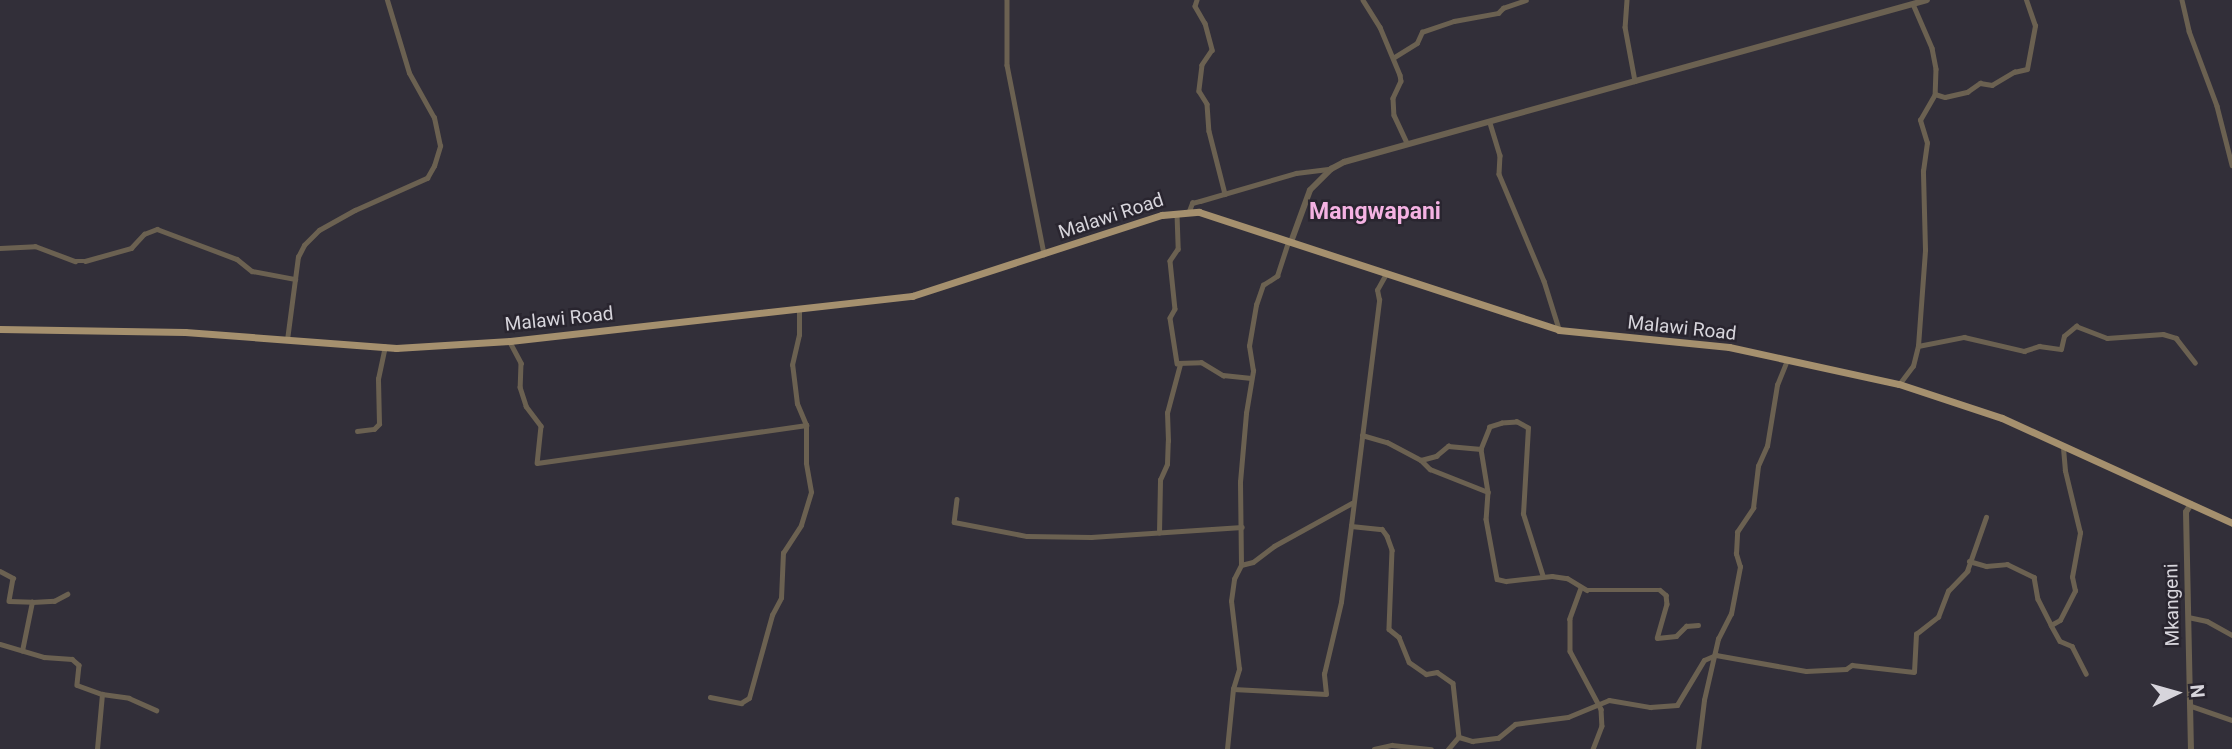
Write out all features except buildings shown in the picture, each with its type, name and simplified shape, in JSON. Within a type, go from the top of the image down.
[{"type":"main road","name":"Malawi Road","points":[[0,329],[185,332],[385,347],[510,341],[912,296],[1177,212],[1189,211],[1238,223],[1559,330],[1729,348],[1899,384],[1977,409],[2063,445],[2232,523]]},
{"type":"street","points":[[287,340],[298,257],[304,245],[320,230],[427,178],[440,146],[434,118],[409,73],[387,0]]},
{"type":"street","points":[[1007,0],[1007,65],[1044,255]]},
{"type":"street","points":[[1197,0],[1195,6],[1205,23],[1212,50],[1202,65],[1199,91],[1207,104],[1209,131],[1225,194]]},
{"type":"street","points":[[1363,0],[1401,78],[1392,98],[1394,114],[1408,143]]},
{"type":"street","points":[[1393,58],[1399,57],[1416,43],[1422,32],[1454,21],[1498,13],[1503,8],[1526,0]]},
{"type":"street","points":[[1627,0],[1626,27],[1635,81]]},
{"type":"street","points":[[1227,749],[1233,689],[1239,669],[1231,601],[1234,579],[1241,565],[1240,482],[1251,378],[1249,346],[1256,305],[1263,285],[1278,276],[1310,190],[1331,169],[1408,143],[1490,123],[1927,0]]},
{"type":"street","points":[[1934,94],[1945,97],[1967,92],[1980,83],[1992,85],[2014,72],[2027,69],[2035,26],[2026,0]]},
{"type":"street","points":[[2182,0],[2189,30],[2217,106],[2232,165]]},
{"type":"street","points":[[1899,384],[1913,366],[1918,346],[1925,250],[1923,171],[1927,143],[1920,120],[1934,94],[1936,69],[1932,48],[1913,4]]},
{"type":"street","points":[[1490,123],[1500,155],[1499,174],[1544,281],[1559,330]]},
{"type":"street","points":[[1189,211],[1192,203],[1296,173],[1322,167],[1331,169]]},
{"type":"street","points":[[1177,212],[1178,249],[1170,261],[1175,309],[1170,318],[1177,363],[1180,364]]},
{"type":"street","points":[[0,248],[35,246],[75,261],[85,261],[131,248],[144,234],[157,229],[237,259],[252,271],[295,279]]},
{"type":"street","points":[[1233,689],[1326,694],[1324,674],[1341,602],[1379,300],[1377,290],[1385,274]]},
{"type":"street","points":[[710,697],[746,702],[757,678],[772,615],[783,591],[783,553],[801,525],[811,492],[806,463],[806,425],[797,404],[792,365],[799,335],[799,309]]},
{"type":"street","points":[[1918,346],[1964,337],[2024,351],[2039,346],[2061,349],[2064,336],[2076,326],[2107,338],[2163,334],[2176,338],[2195,362]]},
{"type":"street","points":[[510,341],[521,363],[520,387],[526,406],[541,426],[537,463],[806,425]]},
{"type":"street","points":[[358,431],[374,429],[379,424],[378,379],[385,347]]},
{"type":"street","points":[[1698,749],[1704,700],[1718,639],[1731,614],[1740,567],[1736,554],[1737,532],[1753,508],[1758,466],[1767,446],[1777,385],[1788,359]]},
{"type":"street","points":[[1180,364],[1201,362],[1223,376],[1251,378]]},
{"type":"street","points":[[1159,533],[1160,480],[1167,464],[1167,413],[1180,364]]},
{"type":"street","points":[[1543,577],[1523,514],[1528,428],[1517,422],[1490,427],[1481,449],[1488,492],[1486,519],[1497,579],[1567,578],[1581,588],[1662,591],[1667,604],[1657,638],[1676,636],[1687,625],[1698,625]]},
{"type":"street","points":[[1362,435],[1387,442],[1421,460],[1430,469],[1488,492]]},
{"type":"street","points":[[2051,625],[2060,620],[2075,591],[2072,577],[2080,533],[2065,471],[2063,445]]},
{"type":"street","points":[[1421,460],[1436,456],[1448,446],[1481,449]]},
{"type":"street","points":[[957,499],[954,522],[975,524],[984,530],[1003,530],[1054,538],[1242,527]]},
{"type":"street","points":[[1241,565],[1253,562],[1274,546],[1352,503]]},
{"type":"street","name":"Mkangeni","points":[[2191,504],[2186,512],[2191,749]]},
{"type":"street","points":[[1459,737],[1472,741],[1498,738],[1515,724],[1568,717],[1599,703],[1619,701],[1650,707],[1677,705],[1704,660],[1716,655],[1806,671],[1846,669],[1852,665],[1914,672],[1916,634],[1938,617],[1948,591],[1966,571],[1982,534],[1986,517]]},
{"type":"street","points":[[1351,526],[1382,529],[1387,536],[1392,550],[1389,628],[1399,637],[1400,647],[1412,667],[1426,674],[1437,672],[1453,683],[1459,737],[1448,749]]},
{"type":"street","points":[[1969,561],[1986,566],[2007,564],[2034,577],[2038,599],[2051,625],[2060,641],[2072,646],[2086,674]]},
{"type":"street","points":[[0,571],[13,578],[9,601],[54,601],[67,594]]},
{"type":"street","points":[[1581,588],[1570,620],[1570,651],[1599,703],[1602,726],[1593,749]]},
{"type":"street","points":[[22,651],[32,601]]},
{"type":"street","points":[[2188,617],[2207,621],[2232,635]]},
{"type":"street","points":[[0,644],[22,651],[72,659],[79,665],[77,685],[102,694],[129,698],[156,710]]},
{"type":"street","points":[[97,749],[101,738],[102,694]]},
{"type":"street","points":[[2191,706],[2232,720]]},
{"type":"street","points":[[1374,749],[1392,745],[1431,749]]},
{"type":"district","name":"Mangwapani","points":[[1375,212]]}]
